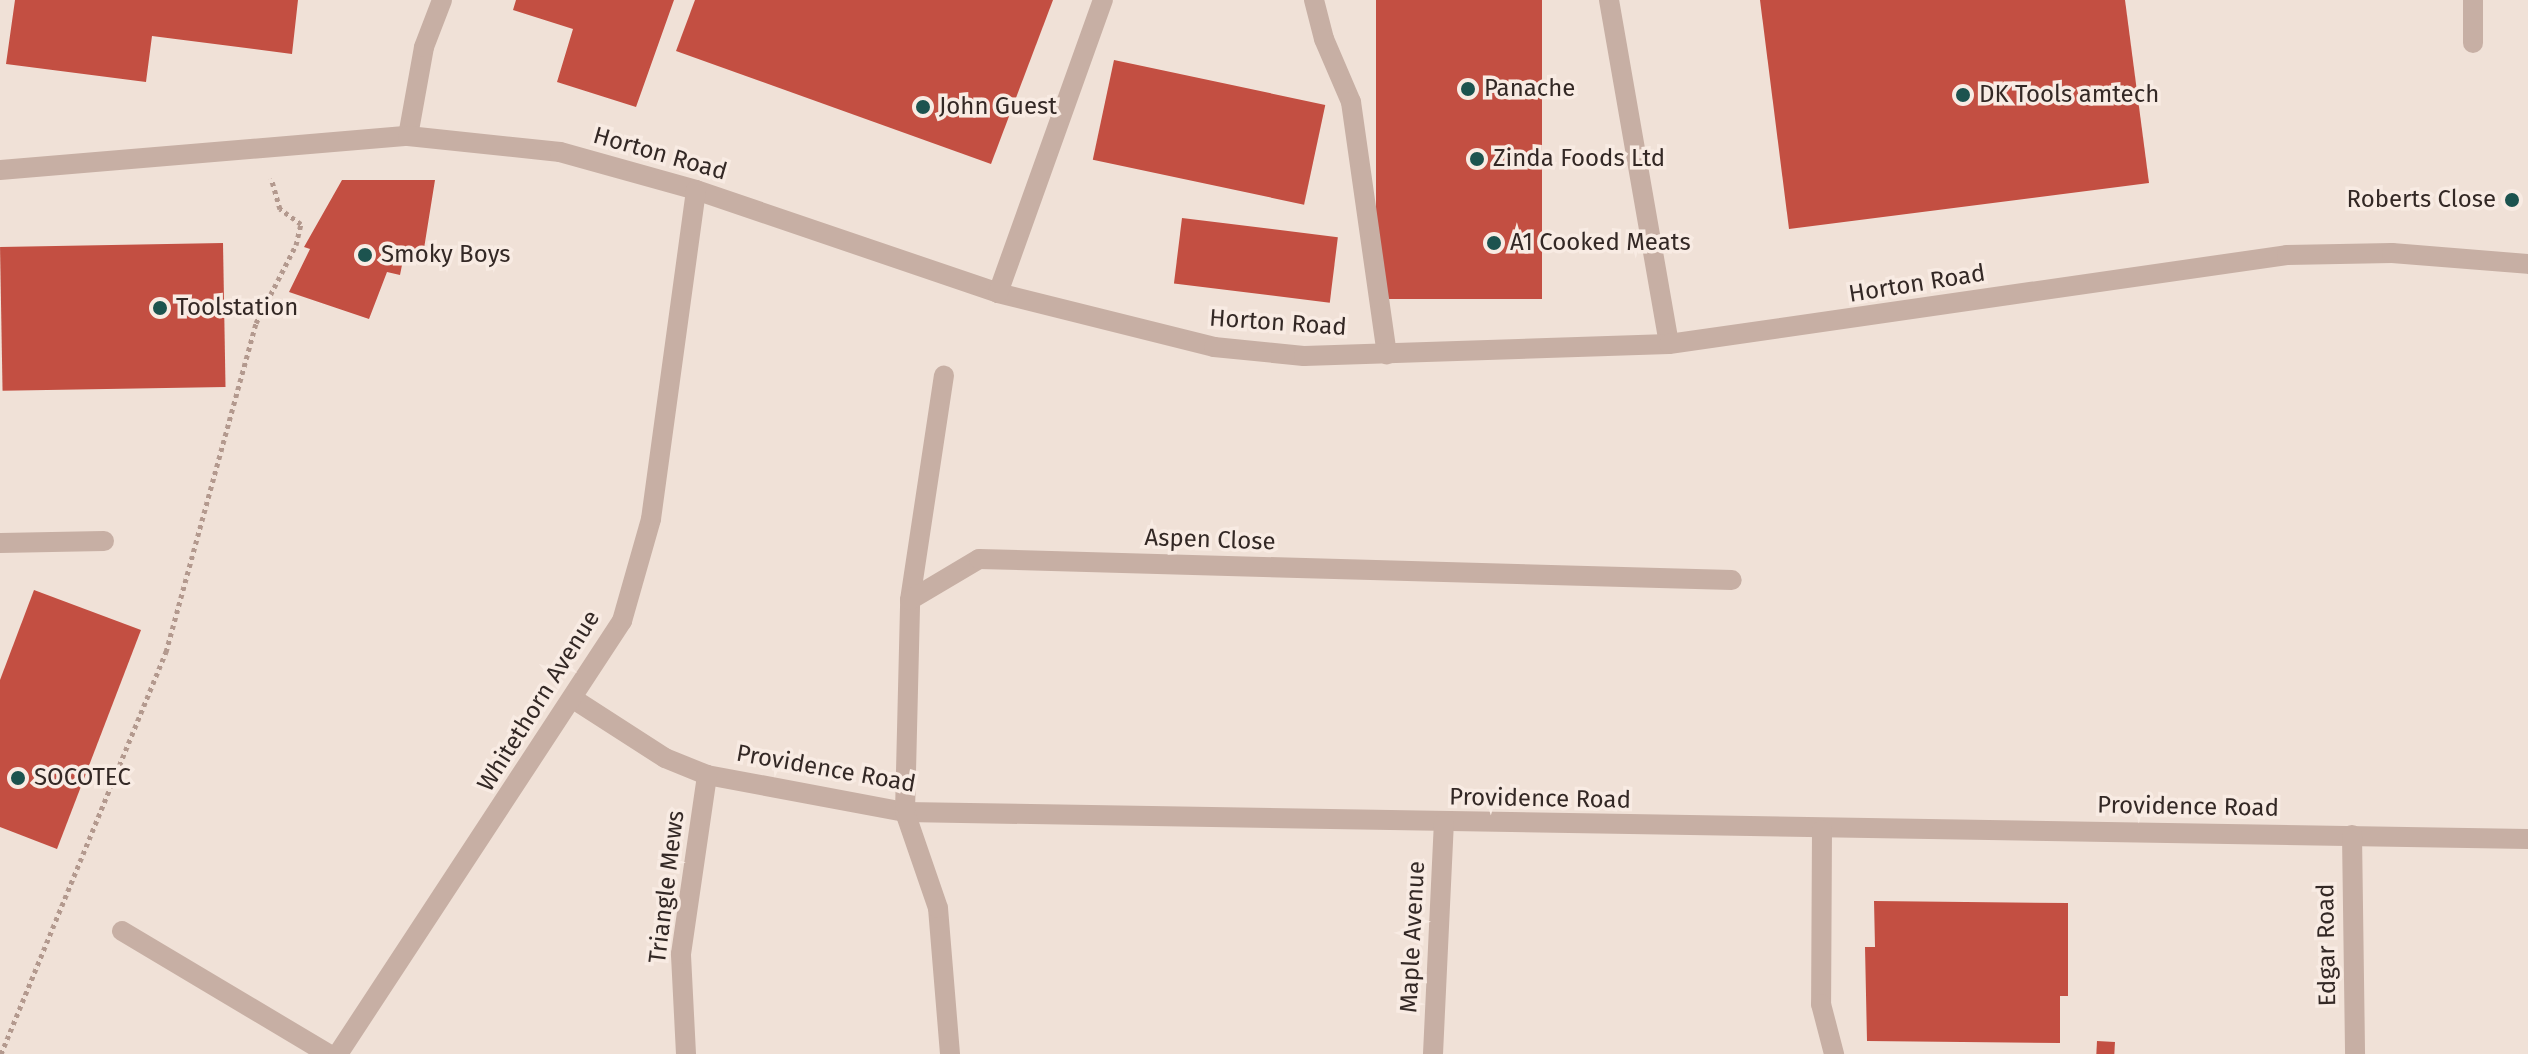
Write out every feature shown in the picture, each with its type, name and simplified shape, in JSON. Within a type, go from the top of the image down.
[{"type":"street","points":[[408,136],[424,47],[442,0]]},
{"type":"street","points":[[998,293],[1103,0]]},
{"type":"street","points":[[1314,0],[1324,39],[1351,102],[1387,354]]},
{"type":"street","points":[[1609,0],[1669,344]]},
{"type":"street","points":[[2473,0],[2473,43]]},
{"type":"street","name":"Horton Road","points":[[0,170],[268,145],[408,136],[560,152],[696,190],[998,293],[1214,347],[1304,356],[1669,344],[2287,255],[2392,253],[2528,264]]},
{"type":"street","name":"Whitethorn Avenue","points":[[338,1054],[575,700],[622,621],[651,519],[696,190]]},
{"type":"street","points":[[944,376],[910,600],[905,812],[938,908],[950,1054]]},
{"type":"street","points":[[0,543],[104,541]]},
{"type":"street","name":"Aspen Close","points":[[910,600],[979,559],[1732,580]]},
{"type":"street","name":"Providence Road","points":[[575,700],[665,758],[707,775],[905,812],[1822,830],[2528,839]]},
{"type":"street","name":"Triangle Mews","points":[[686,1054],[681,954],[707,775]]},
{"type":"street","name":"Maple Avenue","points":[[1433,1054],[1444,823]]},
{"type":"street","points":[[1822,830],[1821,1004],[1834,1054]]},
{"type":"street","name":"Edgar Road","points":[[2352,835],[2355,1054]]},
{"type":"street","points":[[122,931],[328,1054]]},
{"type":"path","points":[[1,1054],[166,652],[256,323],[296,245],[301,224],[280,209],[271,185],[268,145]]},
{"type":"building","points":[[15,0],[298,0],[292,54],[152,36],[146,82],[6,64]]},
{"type":"building","points":[[516,0],[674,0],[636,107],[557,82],[573,29],[513,10]]},
{"type":"building","name":"John Guest","points":[[695,0],[1053,0],[991,164],[676,51]]},
{"type":"building","points":[[1376,0],[1542,0],[1542,299],[1376,299]]},
{"type":"building","points":[[1760,0],[2125,0],[2149,183],[1789,229]]},
{"type":"building","name":"John Guest","points":[[1114,60],[1325,105],[1304,205],[1093,160]]},
{"type":"building","name":"Smoky Boys","points":[[342,180],[435,180],[422,261],[403,260],[400,275],[387,272],[369,319],[289,292],[310,249],[304,247]]},
{"type":"building","points":[[1182,218],[1338,237],[1330,303],[1174,284]]},
{"type":"building","points":[[223,243],[226,387],[3,391],[0,247]]},
{"type":"building","points":[[34,590],[141,630],[57,849],[0,827],[0,680]]},
{"type":"building","points":[[1874,901],[2068,903],[2068,996],[2060,996],[2060,1043],[1867,1041],[1865,947],[1875,947]]},
{"type":"building","points":[[2097,1041],[2115,1042],[2114,1054],[2096,1054]]},
{"type":"place","name":"Panache","points":[[1468,89]]},
{"type":"place","name":"DK Tools amtech","points":[[1963,95]]},
{"type":"place","name":"John Guest","points":[[923,107]]},
{"type":"place","name":"Zinda Foods Ltd","points":[[1477,159]]},
{"type":"place","name":"Roberts Close","points":[[2512,200]]},
{"type":"place","name":"A1 Cooked Meats","points":[[1494,243]]},
{"type":"place","name":"Smoky Boys","points":[[365,255]]},
{"type":"place","name":"Toolstation","points":[[160,308]]},
{"type":"place","name":"SOCOTEC","points":[[18,778]]}]
